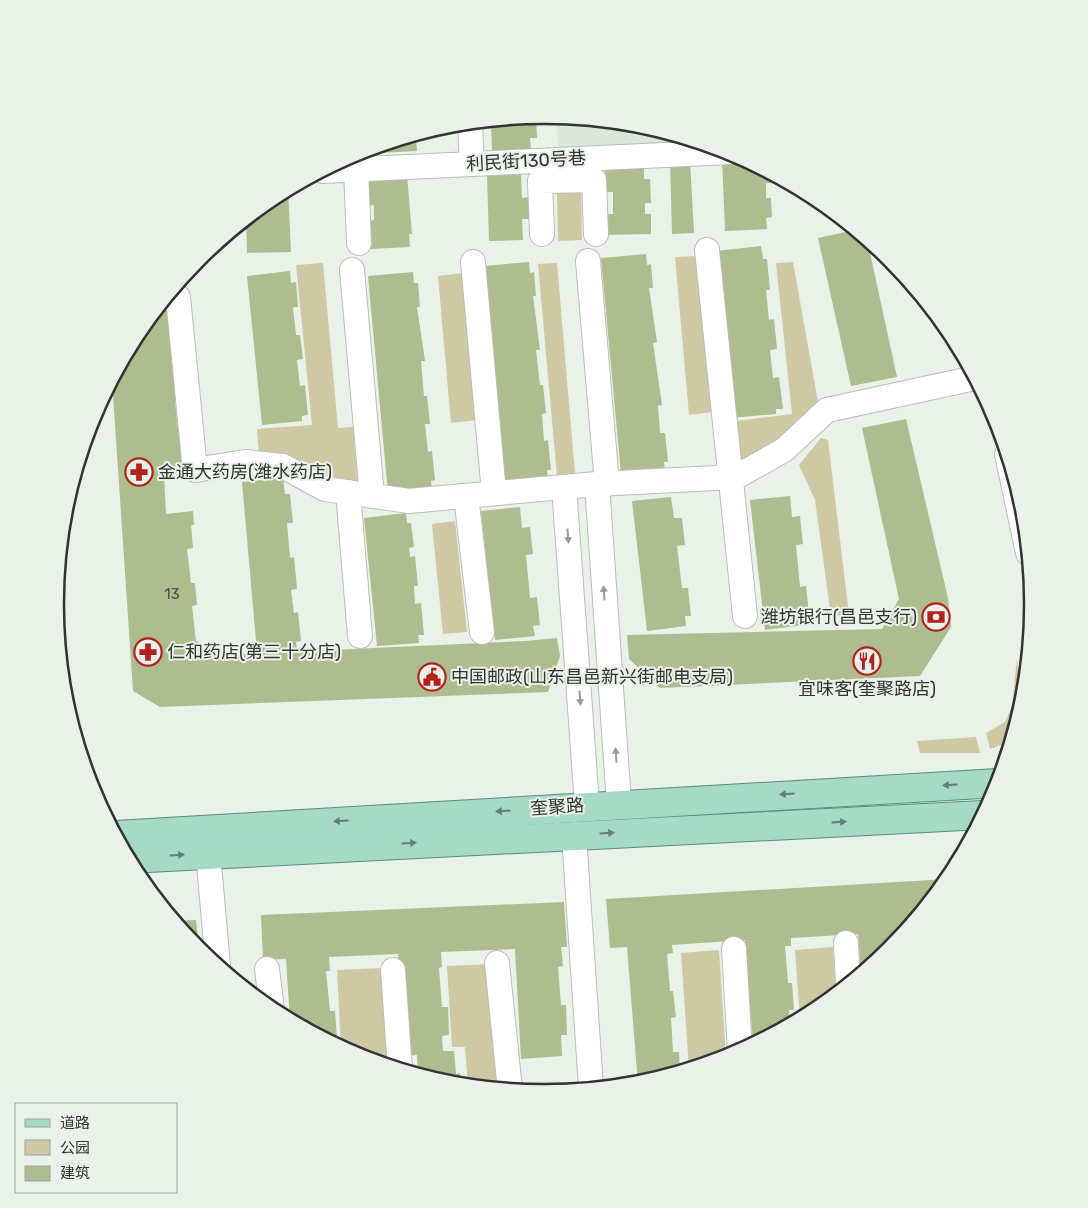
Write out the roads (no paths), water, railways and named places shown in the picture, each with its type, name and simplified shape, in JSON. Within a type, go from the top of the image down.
[{"type":"main road","name":"奎聚路","points":[[123,835],[990,783]]},
{"type":"main road","name":"奎聚路","points":[[137,858],[208,853],[975,815]]},
{"type":"street","points":[[470,130],[472,164]]},
{"type":"street","name":"利民街130号巷","points":[[345,167],[472,164],[563,170],[712,154]]},
{"type":"street","points":[[342,168],[359,244]]},
{"type":"street","points":[[542,234],[540,181],[563,170],[594,180],[596,234]]},
{"type":"street","points":[[707,250],[745,616]]},
{"type":"street","points":[[588,261],[619,804]]},
{"type":"street","points":[[473,262],[494,493]]},
{"type":"street","points":[[352,270],[372,496]]},
{"type":"street","points":[[175,297],[178,297],[195,470],[245,462],[283,466],[325,489],[409,501],[602,484],[736,477],[784,450],[827,410],[968,379]]},
{"type":"street","points":[[564,487],[587,806]]},
{"type":"street","points":[[348,492],[360,636]]},
{"type":"street","points":[[466,496],[482,632]]},
{"type":"street","points":[[574,835],[591,1082]]},
{"type":"street","points":[[208,853],[217,956]]},
{"type":"street","points":[[846,944],[848,976]]},
{"type":"street","points":[[734,949],[740,1043]]},
{"type":"street","points":[[497,963],[509,1083]]},
{"type":"street","points":[[267,969],[271,998]]},
{"type":"street","points":[[393,970],[399,1062]]},
{"type":"place","name":"金通大药房(潍水药店)","points":[[139,472]]},
{"type":"place","name":"潍坊银行(昌邑支行)","points":[[936,617]]},
{"type":"place","name":"仁和药店(第三十分店)","points":[[148,652]]},
{"type":"place","name":"宜味客(奎聚路店)","points":[[867,661]]},
{"type":"place","name":"中国邮政(山东昌邑新兴街邮电支局)","points":[[432,677]]}]
